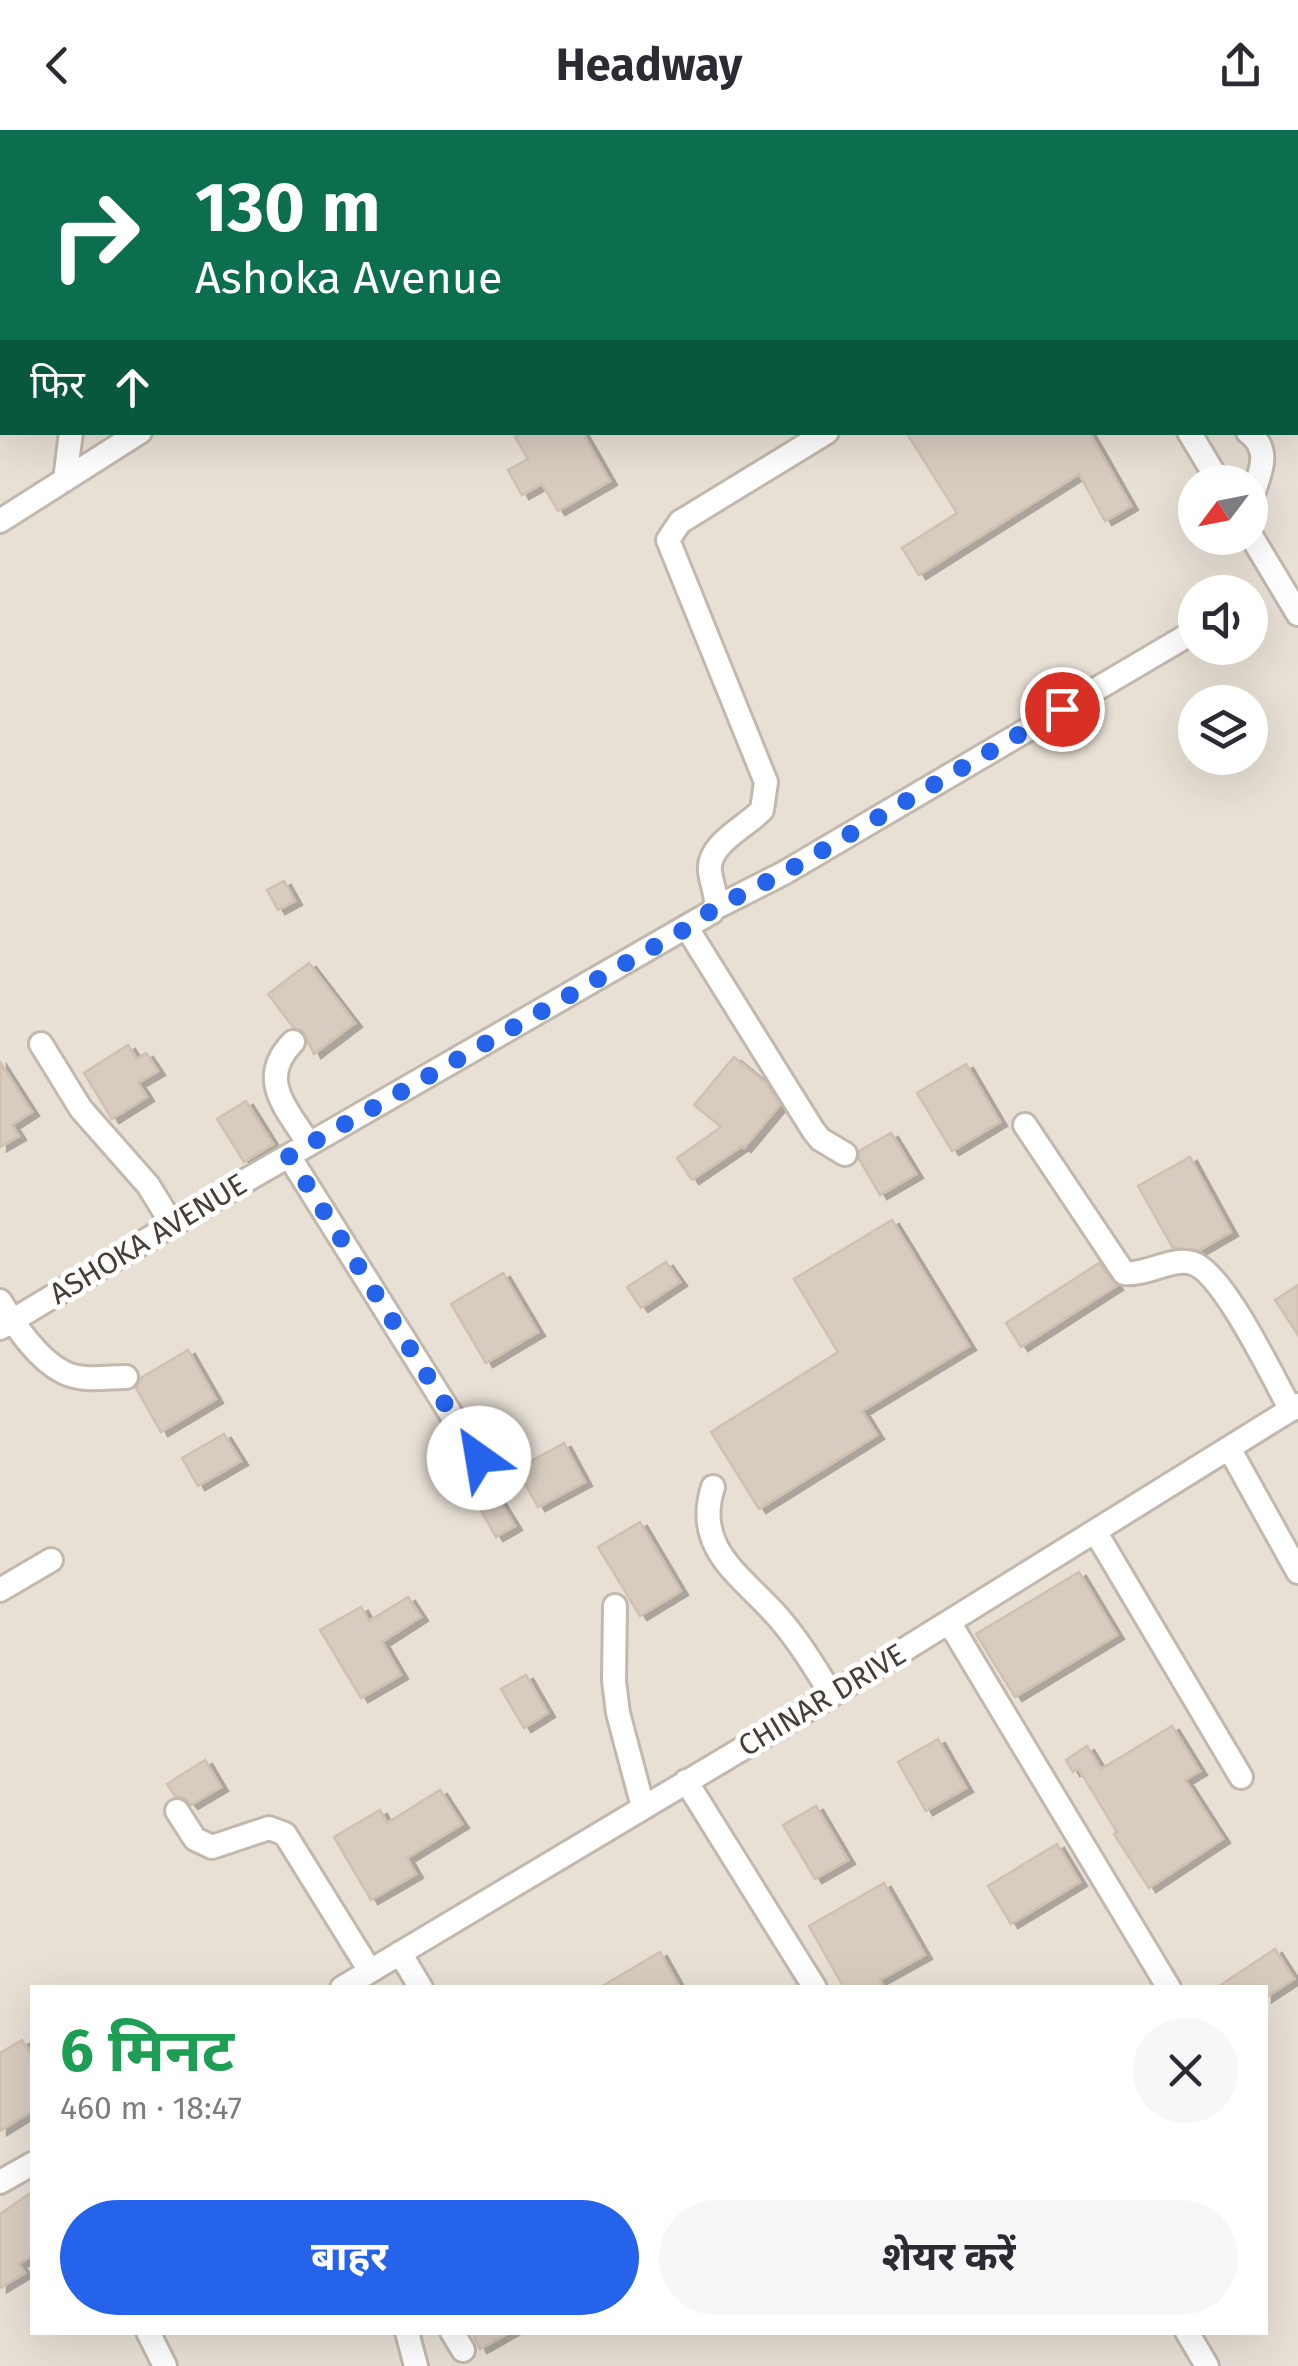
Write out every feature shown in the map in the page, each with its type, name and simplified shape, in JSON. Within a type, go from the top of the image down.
[{"type":"street","points":[[65,480],[72,435]]},
{"type":"street","points":[[0,521],[135,435]]},
{"type":"street","points":[[713,910],[716,894],[710,872],[712,858],[725,841],[762,810],[766,782],[668,540],[680,522],[822,435]]},
{"type":"street","points":[[1190,435],[1208,465]]},
{"type":"street","points":[[1252,435],[1264,452],[1260,465]]},
{"type":"street","points":[[1263,555],[1298,614]]},
{"type":"street","name":"ASHOKA AVENUE","points":[[4,1316],[784,873],[1178,641]]},
{"type":"street","points":[[687,928],[813,1130],[845,1154]]},
{"type":"street","points":[[293,1042],[277,1061],[274,1076],[299,1150],[479,1458]]},
{"type":"street","points":[[41,1044],[81,1109],[148,1186],[172,1224]]},
{"type":"street","points":[[1025,1126],[1124,1273],[1192,1262],[1207,1271],[1242,1320],[1294,1408]]},
{"type":"street","points":[[4,1316],[63,1373],[126,1377]]},
{"type":"street","name":"CHINAR DRIVE","points":[[347,1985],[832,1695],[1294,1408]]},
{"type":"street","points":[[1229,1448],[1298,1572]]},
{"type":"street","points":[[712,1486],[706,1515],[722,1558],[793,1635],[832,1695]]},
{"type":"street","points":[[1095,1531],[1241,1777]]},
{"type":"street","points":[[0,1590],[51,1560]]},
{"type":"street","points":[[615,1606],[614,1681],[618,1713],[643,1808]]},
{"type":"street","points":[[950,1622],[1166,1985]]},
{"type":"street","points":[[686,1782],[812,1985]]},
{"type":"street","points":[[177,1811],[195,1839],[212,1847],[269,1828],[285,1834],[370,1971]]},
{"type":"street","points":[[400,1953],[419,1985]]},
{"type":"street","points":[[0,2182],[30,2165]]},
{"type":"street","points":[[149,2335],[164,2366]]},
{"type":"street","points":[[408,2335],[416,2366]]},
{"type":"street","points":[[1189,2335],[1207,2366]]},
{"type":"shaded area","points":[[0,435],[1298,435],[1298,2366],[0,2366]]},
{"type":"building","points":[[584,435],[610,481],[558,511],[542,484],[522,495],[508,470],[528,459],[515,437]]},
{"type":"building","points":[[908,435],[1091,435],[1131,506],[1105,521],[1079,474],[919,575],[902,548],[957,513]]},
{"type":"building","points":[[284,881],[295,901],[278,910],[267,890]]},
{"type":"building","points":[[309,963],[355,1023],[314,1054],[303,1031],[293,1027],[268,994]]},
{"type":"building","points":[[128,1045],[137,1059],[146,1053],[158,1071],[138,1083],[147,1097],[112,1119],[84,1073]]},
{"type":"building","points":[[734,1057],[767,1084],[780,1105],[744,1148],[692,1180],[677,1158],[721,1127],[694,1105]]},
{"type":"building","points":[[0,1062],[32,1112],[12,1125],[19,1136],[0,1147]]},
{"type":"building","points":[[966,1064],[1000,1122],[952,1151],[917,1093]]},
{"type":"building","points":[[246,1101],[273,1144],[244,1162],[217,1119]]},
{"type":"building","points":[[891,1133],[916,1174],[880,1195],[859,1159],[859,1151]]},
{"type":"building","points":[[1190,1157],[1231,1232],[1200,1250],[1173,1248],[1138,1186]]},
{"type":"building","points":[[892,1220],[969,1346],[862,1411],[877,1435],[759,1509],[711,1432],[838,1352],[794,1279]]},
{"type":"building","points":[[666,1262],[680,1282],[641,1308],[627,1287]]},
{"type":"building","points":[[1099,1263],[1116,1286],[1021,1347],[1006,1323]]},
{"type":"building","points":[[503,1273],[538,1332],[486,1363],[451,1304]]},
{"type":"building","points":[[1298,1285],[1298,1335],[1275,1300]]},
{"type":"building","points":[[188,1350],[216,1399],[161,1432],[136,1388],[141,1378]]},
{"type":"building","points":[[224,1434],[241,1461],[198,1486],[182,1458]]},
{"type":"building","points":[[564,1443],[585,1482],[538,1507],[517,1469]]},
{"type":"building","points":[[498,1498],[515,1526],[496,1537],[480,1509]]},
{"type":"building","points":[[640,1522],[681,1591],[640,1616],[598,1547]]},
{"type":"building","points":[[1079,1572],[1117,1635],[1015,1697],[976,1634]]},
{"type":"building","points":[[408,1597],[421,1617],[382,1642],[401,1675],[361,1698],[320,1630],[361,1607],[369,1621]]},
{"type":"building","points":[[526,1675],[548,1713],[524,1728],[501,1689]]},
{"type":"building","points":[[1172,1726],[1200,1771],[1185,1780],[1223,1839],[1149,1888],[1078,1768],[1073,1772],[1066,1760],[1087,1746],[1101,1769]]},
{"type":"building","points":[[938,1739],[966,1788],[926,1811],[898,1762]]},
{"type":"building","points":[[205,1760],[221,1787],[191,1805],[185,1798],[175,1796],[167,1784]]},
{"type":"building","points":[[440,1790],[462,1824],[407,1858],[416,1874],[371,1900],[334,1837],[380,1810],[387,1823]]},
{"type":"building","points":[[816,1806],[848,1860],[815,1879],[783,1825]]},
{"type":"building","points":[[1057,1844],[1080,1882],[1011,1924],[988,1886]]},
{"type":"building","points":[[884,1883],[925,1955],[880,1980],[882,1985],[842,1985],[809,1926]]},
{"type":"building","points":[[1275,1949],[1294,1979],[1268,1996],[1268,1985],[1221,1985]]},
{"type":"building","points":[[660,1952],[678,1985],[604,1985]]},
{"type":"building","points":[[22,2040],[30,2053],[30,2112],[0,2131],[0,2053]]},
{"type":"building","points":[[30,2193],[30,2256],[19,2264],[25,2273],[0,2288],[0,2214]]},
{"type":"building","points":[[473,2335],[505,2335],[480,2349]]},
{"type":"route","points":[[479,1458],[289,1156],[1062,709]]}]
